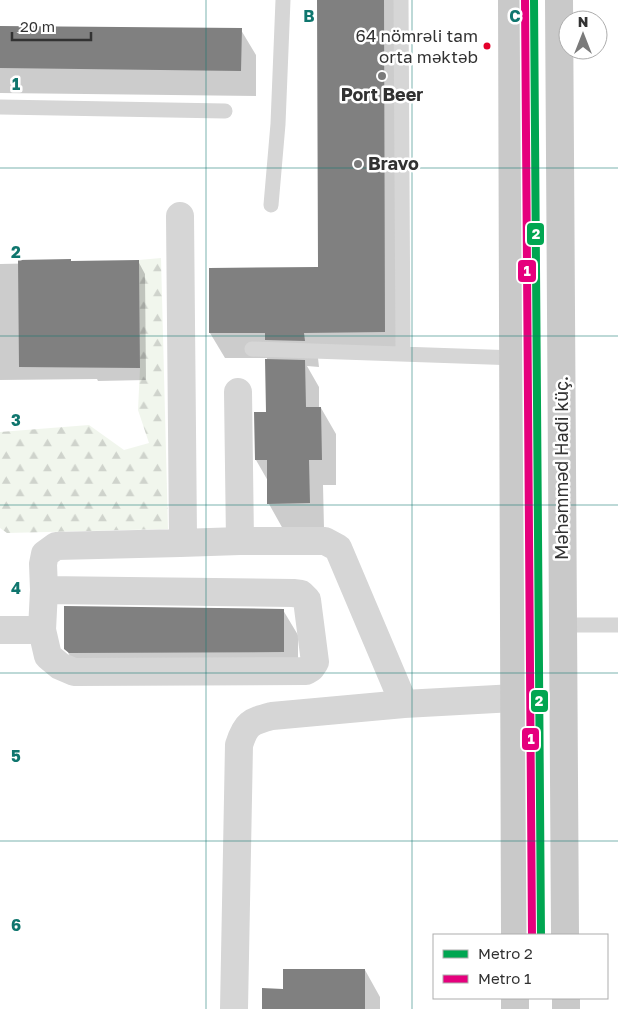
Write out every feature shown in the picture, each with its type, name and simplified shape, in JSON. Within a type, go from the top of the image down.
[{"type":"main road","points":[[512,0],[515,934]]},
{"type":"main road","name":"Məhəmməd Hadi küç.","points":[[559,0],[565,934]]},
{"type":"street","points":[[180,216],[183,537],[180,542]]},
{"type":"street","points":[[238,392],[240,541]]},
{"type":"street","points":[[44,590],[301,594],[307,600],[315,662],[306,671],[74,672],[60,666],[48,656],[42,630],[45,554],[56,546],[180,542],[325,541],[338,548],[404,704]]},
{"type":"street","points":[[0,630],[42,630]]},
{"type":"street","points":[[234,1009],[239,745],[243,732],[254,721],[272,716],[404,704],[514,698]]},
{"type":"lane","points":[[271,205],[278,124],[284,0]]},
{"type":"lane","points":[[401,0],[404,354]]},
{"type":"lane","points":[[0,107],[225,111]]},
{"type":"lane","points":[[252,349],[514,358]]},
{"type":"lane","points":[[563,625],[618,625]]},
{"type":"green space","points":[[161,258],[168,529],[7,533],[0,528],[0,432],[89,425],[124,450],[149,443],[138,410],[140,368],[139,260]]},
{"type":"building","points":[[317,0],[384,0],[385,332],[304,333],[305,341],[265,340],[265,333],[209,333],[209,268],[318,267]]},
{"type":"building","points":[[0,26],[242,28],[241,71],[0,68]]},
{"type":"building","points":[[71,259],[71,261],[139,260],[140,368],[19,367],[18,260]]},
{"type":"building","points":[[265,359],[305,360],[306,407],[321,407],[322,460],[309,460],[310,503],[267,504],[267,460],[255,460],[254,412],[266,412]]},
{"type":"building","points":[[64,606],[284,609],[284,652],[69,653],[64,649]]},
{"type":"building","points":[[283,969],[365,969],[365,1009],[262,1009],[262,988],[283,989]]},
{"type":"metro line","name":"1","points":[[525,0],[532,934]]},
{"type":"metro line","name":"2","points":[[534,0],[541,934]]},
{"type":"place","name":"64 nömrəli tam orta məktəb","points":[[487,46]]},
{"type":"place","name":"Port Beer","points":[[382,76]]},
{"type":"place","name":"Bravo","points":[[358,164]]}]
